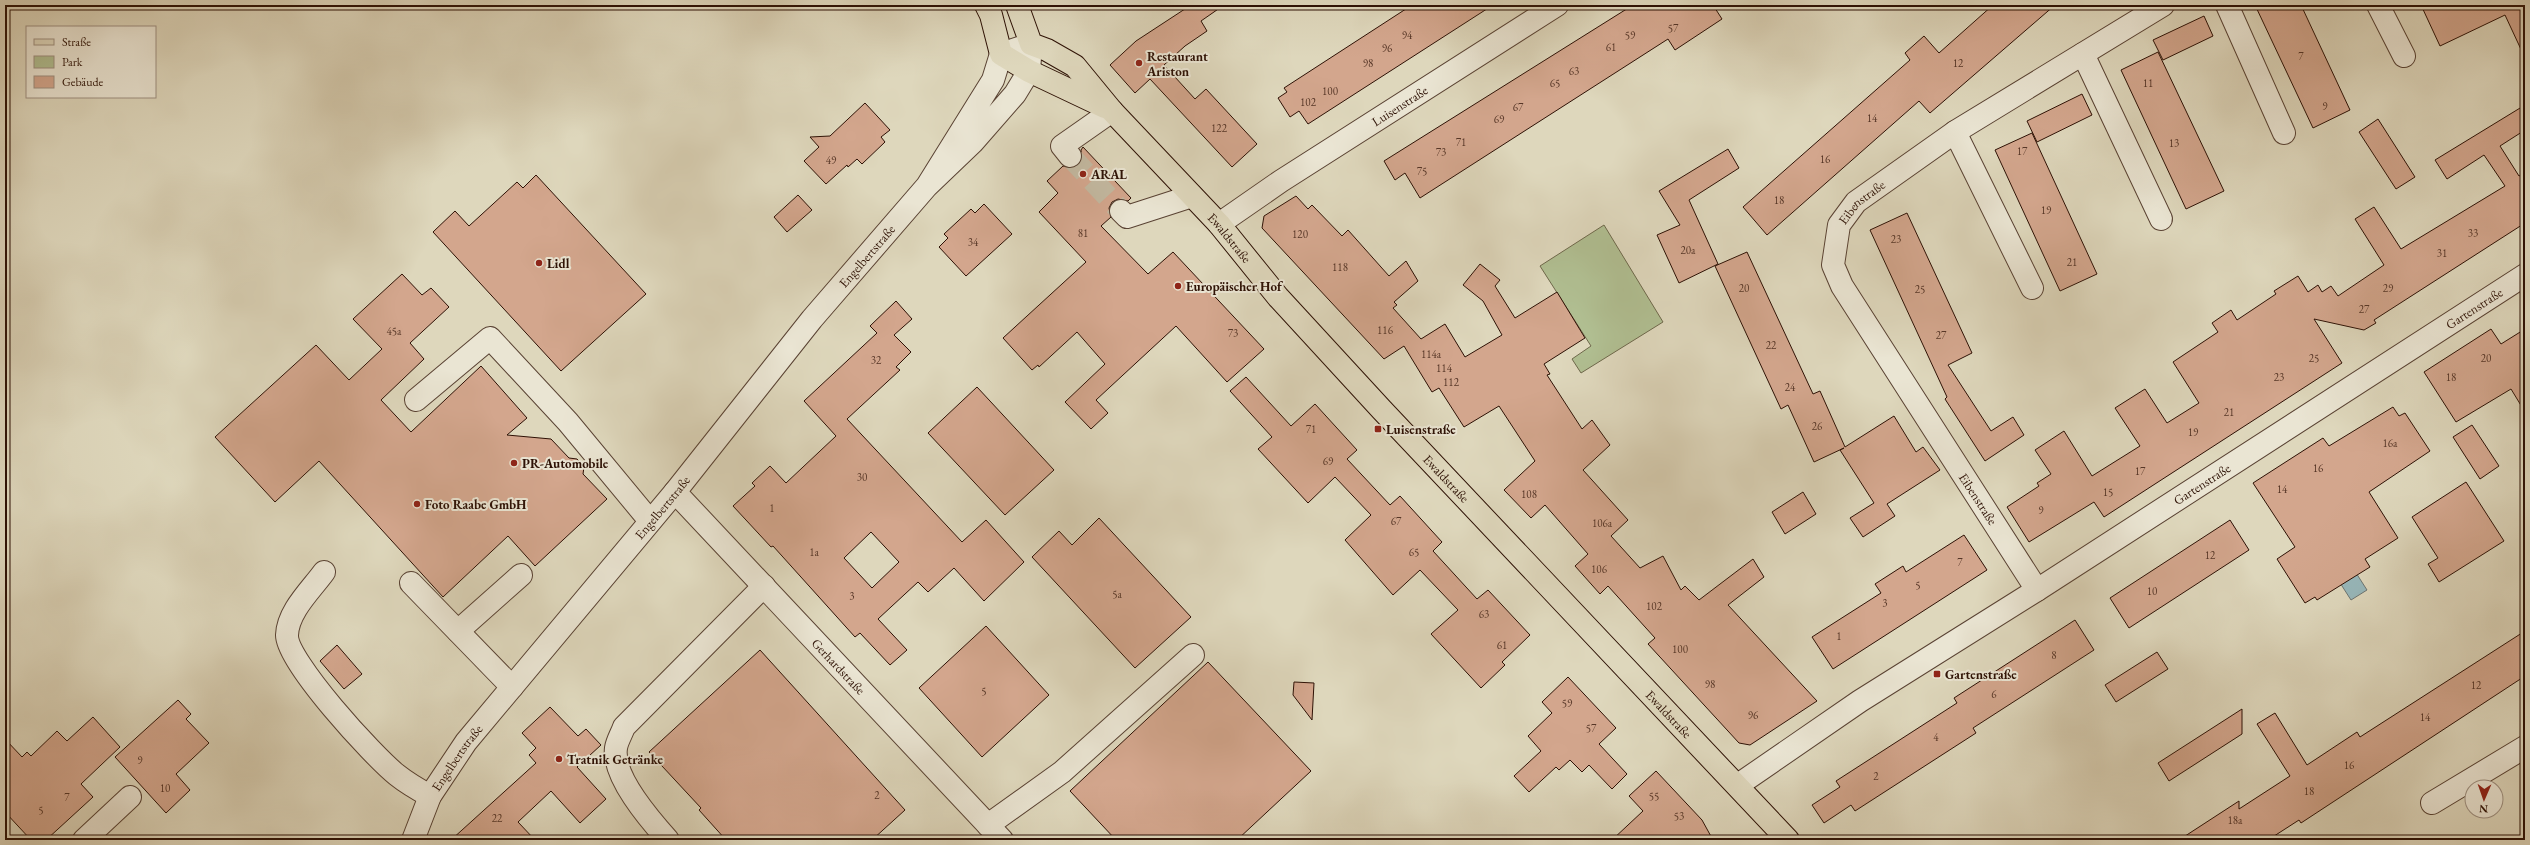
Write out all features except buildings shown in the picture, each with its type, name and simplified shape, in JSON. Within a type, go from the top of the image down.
[{"type":"main road","points":[[986,5],[992,15],[1001,54]]},
{"type":"main road","points":[[1016,5],[1031,44]]},
{"type":"main road","name":"Ewaldstraße","points":[[1031,44],[1047,50],[1075,66],[1112,111],[1219,224],[1278,297],[1372,399],[1738,785],[1788,840]]},
{"type":"main road","name":"Ewaldstraße","points":[[1001,54],[1029,71],[1112,111]]},
{"type":"street","name":"Eibenstraße","points":[[2038,590],[1846,293],[1833,265],[1839,225],[1856,202],[1955,132],[2163,5]]},
{"type":"street","points":[[2227,5],[2284,133]]},
{"type":"street","points":[[2378,5],[2404,56]]},
{"type":"street","name":"Luisenstraße","points":[[1219,224],[1280,181],[1545,8]]},
{"type":"street","points":[[1001,54],[1031,44]]},
{"type":"street","name":"Engelbertstraße","points":[[414,840],[430,796],[466,742],[675,492],[768,372],[927,186],[978,136],[1015,94],[1029,71],[1031,44]]},
{"type":"street","name":"Engelbertstraße","points":[[927,186],[993,80],[1001,54]]},
{"type":"street","points":[[2083,54],[2161,219]]},
{"type":"street","points":[[1070,156],[1062,146],[1112,111]]},
{"type":"street","points":[[1955,132],[2032,288]]},
{"type":"street","points":[[1121,211],[1127,217],[1192,196]]},
{"type":"street","name":"Gartenstraße","points":[[1738,785],[1860,701],[2038,590],[2525,275]]},
{"type":"street","points":[[416,400],[490,338],[568,422],[650,522]]},
{"type":"street","name":"Gerhardstraße","points":[[675,492],[995,832]]},
{"type":"street","points":[[324,572],[293,614],[289,624],[287,636],[292,653],[325,699],[396,775],[430,796]]},
{"type":"street","points":[[458,631],[520,576]]},
{"type":"street","points":[[411,582],[512,687]]},
{"type":"street","points":[[668,840],[646,815],[619,768],[616,748],[624,728],[764,586]]},
{"type":"street","points":[[995,832],[1193,655]]},
{"type":"street","points":[[2432,803],[2525,747]]},
{"type":"street","points":[[84,840],[130,797]]},
{"type":"green space","points":[[1604,225],[1663,322],[1581,373],[1572,359],[1591,346],[1540,266]]},
{"type":"water","points":[[2351,565],[2367,590],[2351,600],[2335,575]]},
{"type":"tunnel","points":[[1070,156],[1121,211]]},
{"type":"place","name":"Restaurant Ariston","points":[[1139,63]]},
{"type":"place","name":"ARAL","points":[[1083,174]]},
{"type":"place","name":"Lidl","points":[[539,263]]},
{"type":"place","name":"Europäischer Hof","points":[[1178,286]]},
{"type":"place","name":"Luisenstraße","points":[[1378,429]]},
{"type":"place","name":"PR-Automobile","points":[[514,463]]},
{"type":"place","name":"Foto Raabe GmbH","points":[[417,504]]},
{"type":"place","name":"Gartenstraße","points":[[1937,674]]},
{"type":"place","name":"Tratnik Getränke","points":[[559,759]]}]
